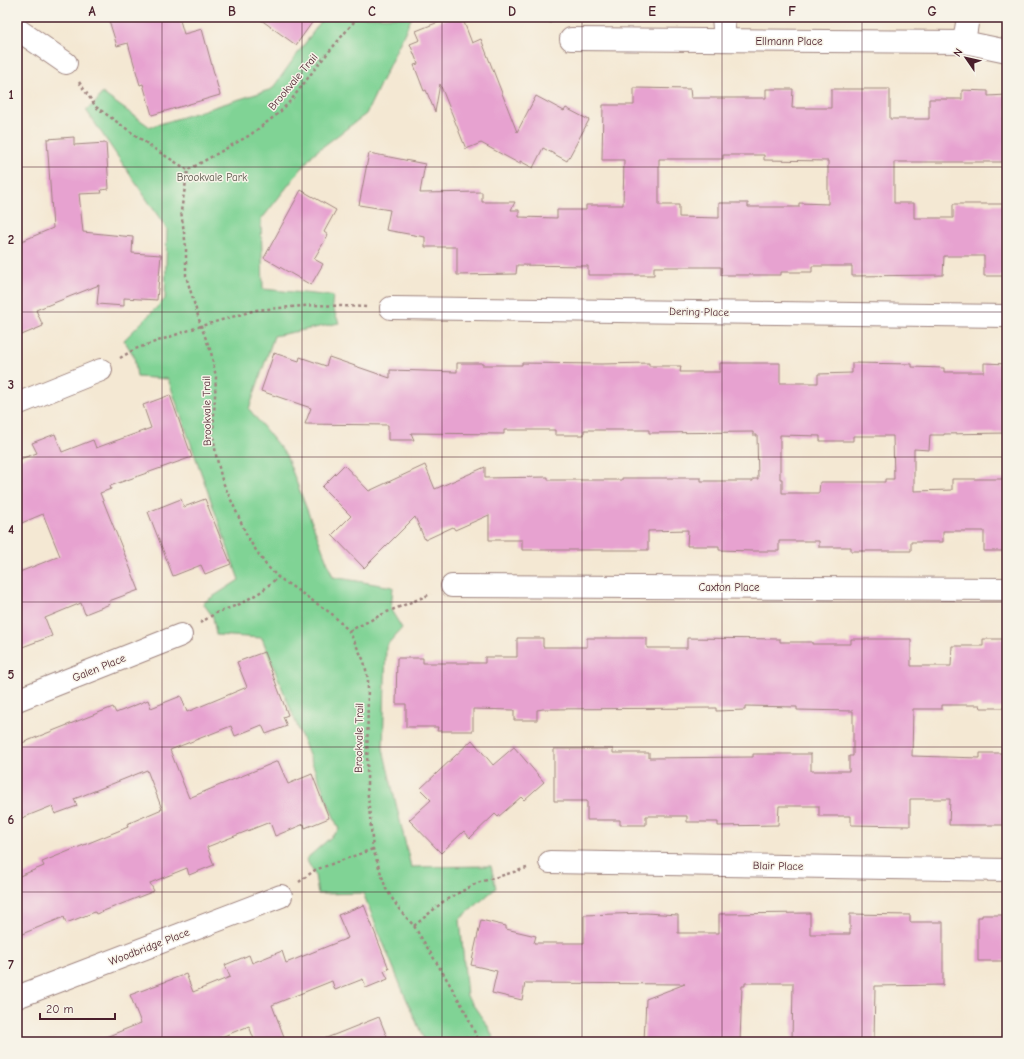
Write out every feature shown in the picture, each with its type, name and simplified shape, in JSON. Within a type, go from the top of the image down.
[{"type":"street","points":[[723,17],[725,40]]},
{"type":"street","points":[[964,42],[968,17]]},
{"type":"street","points":[[17,29],[66,63]]},
{"type":"street","name":"Ellmann Place","points":[[571,39],[964,42],[1007,51]]},
{"type":"street","name":"Dering Place","points":[[391,308],[1007,316]]},
{"type":"street","points":[[17,404],[101,370]]},
{"type":"street","name":"Caxton Place","points":[[452,586],[1007,589]]},
{"type":"street","name":"Galen Place","points":[[17,700],[181,635]]},
{"type":"street","name":"Blair Place","points":[[550,862],[1007,870]]},
{"type":"street","name":"Woodbridge Place","points":[[17,997],[281,896]]},
{"type":"path","name":"Brookvale Trail","points":[[358,17],[279,113],[250,135],[188,170],[181,211],[186,247],[186,276],[201,326],[211,352],[216,377],[213,434],[222,480],[249,540],[266,564],[278,577],[332,614],[349,631],[364,661],[368,679],[367,786],[373,849],[386,889],[399,909],[414,926],[464,1009],[478,1042]]},
{"type":"path","points":[[66,63],[96,107],[156,150],[188,170]]},
{"type":"path","points":[[101,370],[134,348],[256,310],[314,305],[391,308]]},
{"type":"path","points":[[181,635],[216,613],[251,598],[262,591],[278,577]]},
{"type":"path","points":[[349,631],[388,612],[452,586]]},
{"type":"path","points":[[281,896],[316,870],[373,849]]},
{"type":"path","points":[[414,926],[444,901],[477,883],[550,862]]},
{"type":"green space","name":"Brookvale Park","points":[[324,17],[412,17],[366,114],[313,154],[261,220],[263,289],[333,296],[332,305],[339,323],[274,336],[249,409],[286,455],[333,577],[393,587],[391,610],[402,628],[386,646],[383,749],[411,867],[491,866],[496,888],[460,919],[467,996],[489,1028],[495,1042],[425,1042],[363,893],[318,894],[315,875],[306,859],[339,830],[262,638],[216,635],[213,617],[203,603],[239,580],[168,379],[137,377],[134,356],[124,340],[165,299],[167,229],[86,110],[96,102],[102,93],[150,127],[272,89]]},
{"type":"building","points":[[108,17],[179,17],[184,34],[202,29],[220,95],[152,115],[143,84],[140,85],[128,43],[117,46]]},
{"type":"building","points":[[257,17],[316,17],[296,45]]},
{"type":"building","points":[[451,17],[462,17],[472,43],[481,39],[517,132],[536,96],[564,111],[566,108],[589,120],[567,161],[543,148],[533,168],[520,161],[520,164],[481,143],[466,149],[440,84],[435,112],[426,90],[424,91],[414,65],[418,64],[410,44],[420,40],[416,31]]},
{"type":"building","points":[[634,88],[690,89],[691,98],[766,98],[766,89],[793,89],[792,108],[831,108],[831,89],[890,89],[890,119],[929,119],[929,99],[962,99],[962,90],[988,91],[988,96],[1007,95],[1007,162],[894,162],[894,203],[914,203],[914,218],[953,218],[953,204],[1007,204],[1007,276],[984,276],[984,256],[944,256],[943,275],[852,276],[852,266],[812,266],[812,272],[781,272],[781,275],[721,275],[721,267],[654,267],[654,275],[588,275],[588,266],[517,265],[516,274],[457,275],[457,247],[425,247],[425,237],[386,230],[390,210],[359,205],[369,153],[425,164],[420,193],[482,192],[482,202],[515,202],[511,210],[519,210],[519,217],[557,218],[557,210],[586,210],[586,205],[623,205],[624,160],[602,160],[603,105],[634,105]],"holes":[[[723,155],[764,155],[764,160],[828,161],[828,204],[799,203],[799,207],[748,207],[748,203],[719,203],[719,218],[679,217],[679,205],[659,205],[659,159],[723,159]]]},
{"type":"building","points":[[74,137],[74,145],[106,143],[109,189],[101,190],[102,193],[79,194],[83,232],[133,237],[132,253],[161,255],[157,300],[124,298],[124,306],[97,304],[99,285],[36,310],[43,326],[17,337],[17,243],[53,228],[47,139]]},
{"type":"building","points":[[301,190],[336,210],[324,232],[328,235],[314,259],[323,264],[311,285],[264,258]]},
{"type":"building","points":[[274,353],[299,361],[300,357],[326,366],[329,357],[390,378],[390,370],[457,372],[457,363],[482,363],[482,365],[522,365],[522,363],[649,363],[649,366],[681,366],[680,372],[720,372],[720,363],[780,363],[780,383],[818,383],[818,374],[852,373],[852,363],[912,364],[912,367],[944,368],[944,372],[984,372],[984,363],[1007,364],[1007,433],[930,435],[929,450],[914,449],[914,491],[952,490],[952,479],[1007,479],[1007,551],[984,551],[984,531],[943,531],[943,542],[911,542],[911,551],[851,551],[851,547],[819,547],[819,541],[779,541],[779,551],[752,551],[719,550],[719,546],[687,546],[688,530],[648,531],[648,550],[522,550],[522,540],[489,540],[489,515],[455,530],[453,527],[425,540],[415,517],[364,568],[332,535],[351,516],[322,487],[344,465],[369,491],[425,465],[435,489],[485,467],[485,478],[548,477],[548,480],[622,480],[622,478],[701,478],[701,481],[753,481],[753,479],[758,479],[757,435],[753,435],[753,432],[649,433],[649,430],[584,430],[584,435],[555,435],[555,430],[504,430],[504,434],[411,433],[414,440],[388,440],[388,425],[305,424],[311,408],[261,391]],"holes":[[[780,435],[820,436],[820,441],[853,441],[853,436],[893,436],[894,479],[885,479],[885,482],[820,482],[819,493],[782,493],[782,479],[780,479]]]},
{"type":"building","points":[[170,395],[192,457],[110,486],[111,489],[100,493],[139,590],[109,601],[110,604],[85,614],[81,603],[45,618],[52,636],[17,649],[17,573],[60,556],[43,514],[17,525],[17,460],[37,453],[32,443],[55,434],[62,452],[93,440],[96,448],[151,428],[143,405]]},
{"type":"building","points":[[181,499],[184,507],[205,499],[231,564],[205,574],[201,565],[173,576],[148,512]]},
{"type":"building","points":[[517,638],[543,638],[543,647],[587,647],[587,638],[647,638],[647,648],[687,648],[687,638],[780,639],[780,642],[812,642],[812,644],[851,644],[851,639],[911,639],[911,666],[951,666],[952,646],[983,646],[983,639],[1007,639],[1007,708],[981,708],[980,705],[942,705],[942,709],[913,709],[912,756],[980,758],[980,753],[1007,753],[1007,825],[949,825],[950,799],[910,799],[910,826],[851,825],[851,816],[819,816],[819,806],[779,806],[778,825],[718,826],[718,822],[687,822],[687,816],[646,816],[646,825],[620,825],[620,820],[587,820],[587,801],[554,801],[554,749],[613,749],[613,753],[649,753],[649,758],[753,757],[753,754],[811,754],[811,771],[849,771],[849,756],[853,756],[853,711],[797,710],[797,707],[745,706],[745,710],[716,711],[716,708],[543,709],[537,710],[537,720],[514,720],[514,710],[473,709],[473,731],[437,731],[438,727],[406,727],[406,704],[396,704],[397,658],[423,658],[423,663],[485,663],[485,657],[517,657]]},
{"type":"building","points":[[264,652],[288,715],[283,717],[287,726],[266,734],[262,725],[235,736],[231,726],[170,750],[189,798],[278,761],[288,784],[312,774],[329,818],[305,828],[304,824],[275,836],[270,822],[207,847],[214,865],[189,875],[187,868],[150,883],[154,891],[129,901],[96,914],[95,912],[66,923],[64,917],[17,936],[17,877],[44,866],[42,862],[128,827],[127,824],[162,809],[147,770],[74,799],[77,806],[55,814],[52,806],[17,820],[17,745],[113,707],[116,713],[148,700],[151,708],[181,696],[187,712],[247,687],[237,662]]},
{"type":"building","points":[[472,740],[493,765],[514,747],[544,782],[524,800],[521,797],[498,817],[495,814],[470,838],[464,831],[441,853],[409,820],[431,800],[420,789]]},
{"type":"building","points":[[364,905],[389,969],[384,971],[388,979],[366,988],[363,979],[335,990],[332,981],[272,1005],[286,1042],[255,1042],[249,1026],[209,1042],[96,1042],[141,1023],[130,995],[186,974],[193,992],[230,977],[225,965],[249,955],[252,963],[282,951],[286,963],[348,938],[338,915]]},
{"type":"building","points":[[646,913],[678,915],[678,933],[719,933],[719,914],[810,913],[810,934],[850,934],[850,914],[910,915],[910,922],[943,922],[943,985],[875,986],[874,1042],[792,1042],[793,983],[745,983],[745,986],[742,986],[740,1042],[644,1042],[646,999],[685,984],[525,983],[522,1000],[492,993],[497,971],[471,965],[481,920],[506,926],[506,929],[536,936],[534,943],[584,943],[584,915]]},
{"type":"building","points":[[982,915],[1007,915],[1007,961],[978,961],[978,917],[982,917]]},
{"type":"building","points":[[379,1017],[389,1042],[319,1042],[319,1041]]}]
